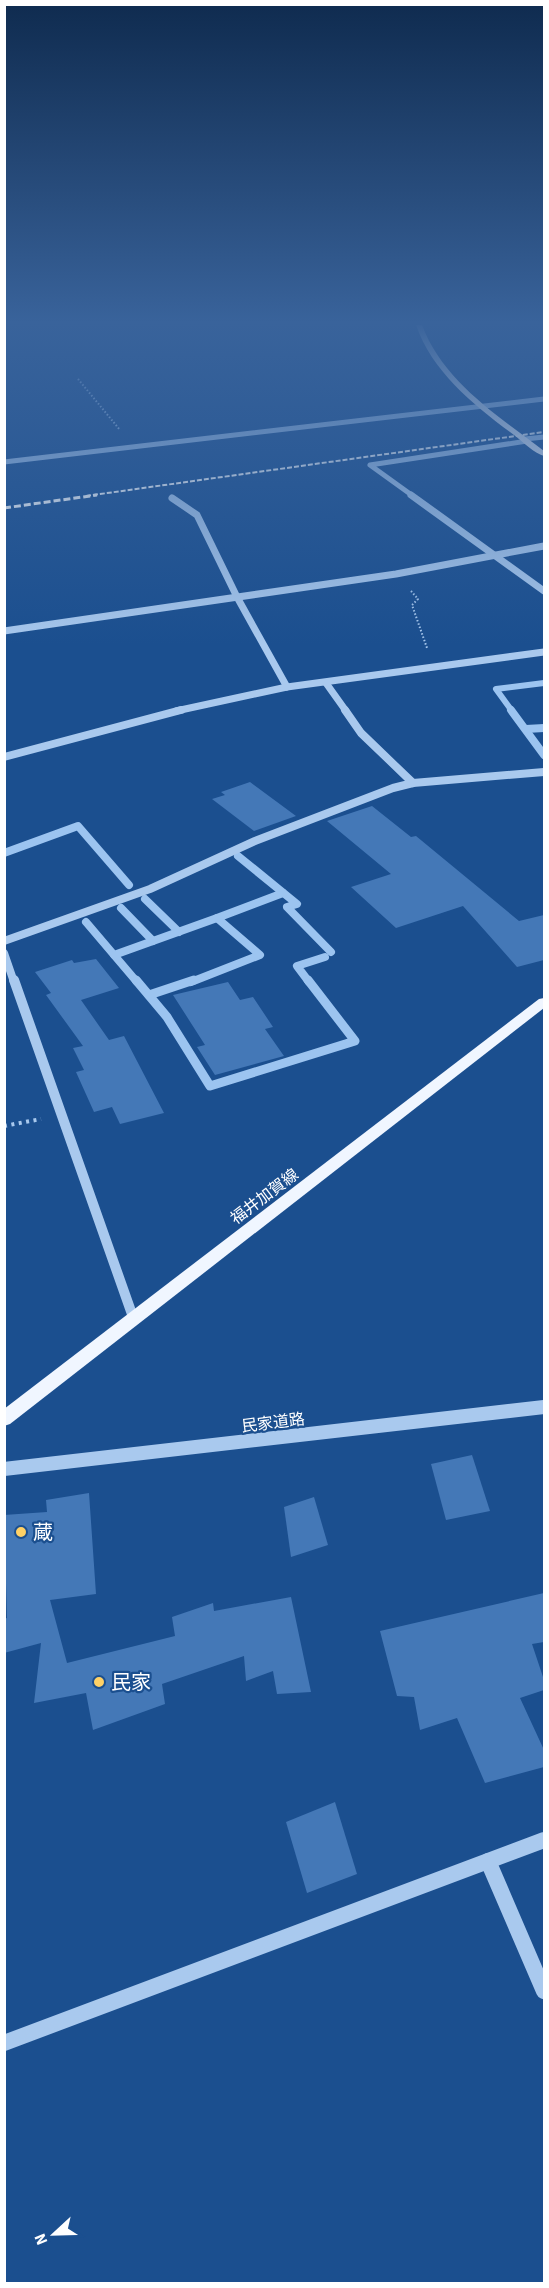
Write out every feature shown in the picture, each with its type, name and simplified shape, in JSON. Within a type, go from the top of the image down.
[{"type":"main road","points":[[515,432],[544,454]]},
{"type":"main road","name":"福井加賀線","points":[[4,1419],[133,1317],[308,1186],[544,1002]]},
{"type":"street","points":[[4,462],[260,432]]},
{"type":"street","points":[[544,436],[370,465],[544,591]]},
{"type":"street","points":[[172,498],[197,515],[237,597],[287,687]]},
{"type":"street","points":[[4,631],[396,574],[544,546]]},
{"type":"street","points":[[4,757],[207,703],[287,687],[434,669],[544,652]]},
{"type":"street","points":[[326,683],[361,733],[413,783]]},
{"type":"street","points":[[4,941],[150,889],[255,841],[413,783],[544,772]]},
{"type":"street","points":[[4,953],[133,1317]]},
{"type":"street","points":[[4,992],[17,988]]},
{"type":"street","name":"民家道路","points":[[4,1469],[544,1407]]},
{"type":"street","points":[[4,2043],[544,1840]]},
{"type":"street","points":[[488,1861],[544,1991]]},
{"type":"path","points":[[121,432],[134,447]]},
{"type":"path","points":[[396,574],[418,599],[412,605],[434,669]]},
{"type":"path","points":[[4,1126],[62,1115]]},
{"type":"building","points":[[250,782],[296,816],[254,831],[212,799],[225,795],[221,792]]},
{"type":"building","points":[[372,806],[411,837],[416,836],[519,921],[544,915],[544,960],[517,967],[463,906],[396,928],[351,887],[391,874],[327,821]]},
{"type":"building","points":[[96,959],[119,988],[81,1000],[109,1040],[124,1036],[164,1113],[120,1124],[112,1107],[94,1112],[76,1072],[84,1070],[73,1048],[83,1046],[46,995],[51,993],[35,972],[72,960],[74,963]]},
{"type":"building","points":[[228,982],[240,1000],[253,997],[273,1027],[265,1029],[284,1056],[215,1075],[197,1047],[205,1045],[173,995]]},
{"type":"building","points":[[472,1455],[490,1511],[446,1520],[431,1464]]},
{"type":"building","points":[[89,1493],[96,1594],[50,1600],[67,1663],[175,1636],[172,1617],[213,1603],[214,1611],[291,1597],[311,1692],[277,1694],[273,1671],[246,1681],[244,1656],[162,1684],[165,1704],[93,1730],[86,1693],[34,1703],[41,1643],[4,1653],[4,1619],[7,1618],[4,1515],[47,1512],[46,1500]]},
{"type":"building","points":[[314,1497],[328,1545],[291,1557],[284,1507]]},
{"type":"building","points":[[544,1593],[544,1642],[532,1644],[544,1680],[544,1690],[520,1698],[544,1750],[544,1767],[485,1783],[457,1718],[420,1730],[414,1697],[397,1696],[380,1631]]},
{"type":"building","points":[[335,1802],[357,1874],[307,1893],[286,1822]]},
{"type":"waterway","points":[[512,711],[496,689],[544,683]]},
{"type":"waterway","points":[[511,710],[544,755]]},
{"type":"waterway","points":[[526,729],[544,728]]},
{"type":"waterway","points":[[4,853],[78,826],[129,885]]},
{"type":"waterway","points":[[238,856],[297,904],[287,907],[331,952]]},
{"type":"waterway","points":[[217,918],[283,893]]},
{"type":"waterway","points":[[145,899],[179,932]]},
{"type":"waterway","points":[[121,908],[153,941]]},
{"type":"waterway","points":[[179,932],[217,918]]},
{"type":"waterway","points":[[191,982],[260,955],[217,918]]},
{"type":"waterway","points":[[86,922],[114,955]]},
{"type":"waterway","points":[[153,941],[179,932]]},
{"type":"waterway","points":[[114,955],[153,941]]},
{"type":"waterway","points":[[114,955],[137,982]]},
{"type":"waterway","points":[[309,982],[297,966],[325,957]]},
{"type":"waterway","points":[[136,980],[167,1017],[210,1086],[355,1041],[308,980]]},
{"type":"waterway","points":[[149,995],[194,980]]},
{"type":"railway","points":[[86,496],[544,432]]},
{"type":"railway","points":[[4,508],[97,495]]},
{"type":"place","name":"蔵","points":[[21,1532]]},
{"type":"place","name":"民家","points":[[99,1682]]}]
